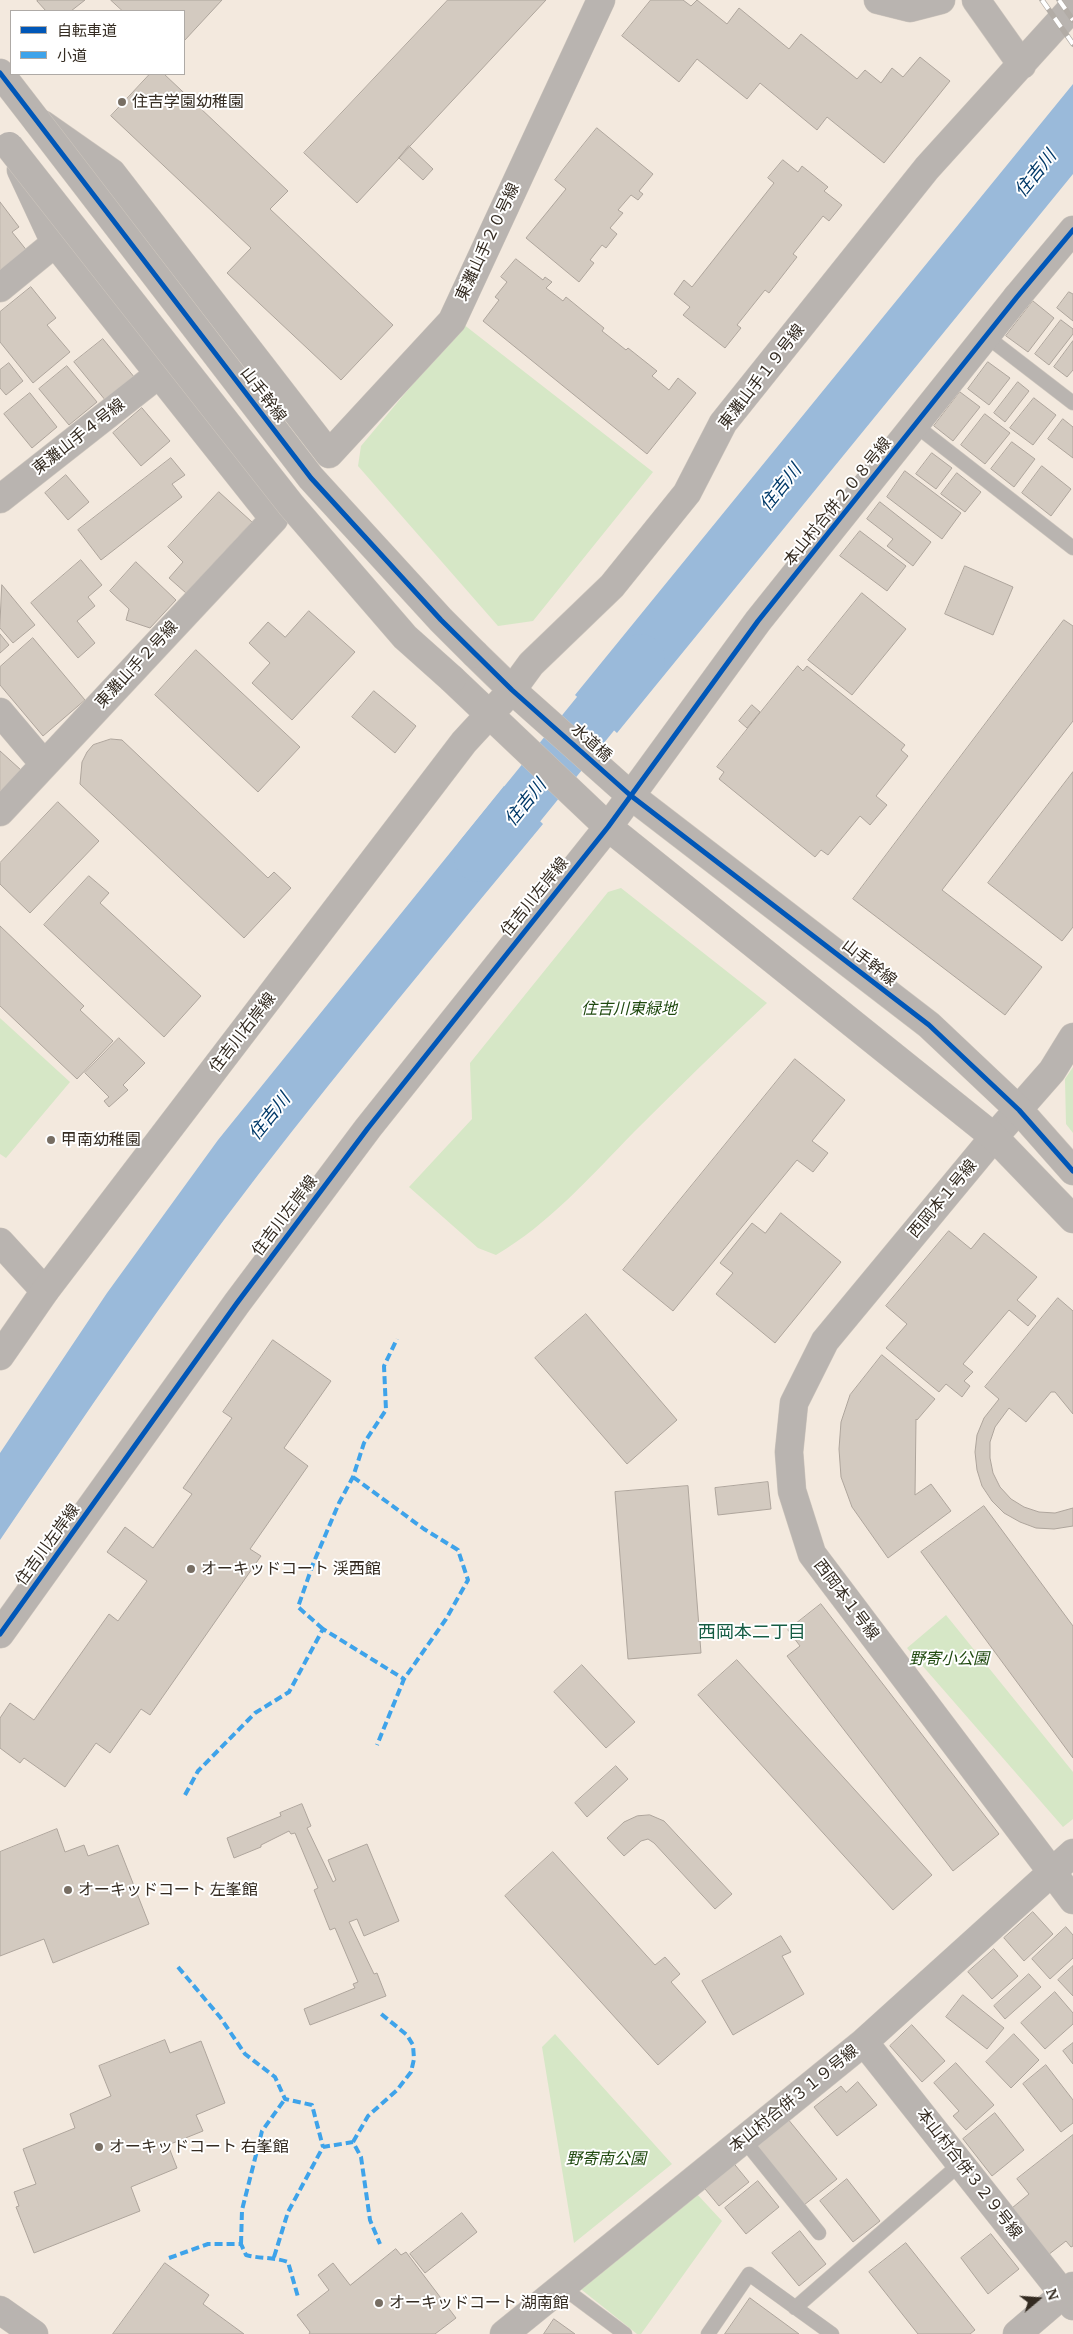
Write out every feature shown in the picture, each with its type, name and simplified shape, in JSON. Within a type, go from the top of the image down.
[{"type":"street","name":"東灘山手２０号線","points":[[37,121],[112,173],[329,454],[452,321],[601,0]]},
{"type":"street","points":[[878,0],[910,8],[941,0]]},
{"type":"street","points":[[976,0],[1022,65]]},
{"type":"street","name":"東灘山手１９号線","points":[[489,713],[512,690],[531,664],[612,586],[687,493],[723,423],[927,168],[1073,7]]},
{"type":"street","name":"山手幹線","points":[[0,73],[311,478],[441,620],[534,710]]},
{"type":"street","points":[[5,140],[55,243],[158,374]]},
{"type":"street","points":[[5,140],[291,505],[405,637],[489,713],[608,827],[994,1137],[1073,1219]]},
{"type":"street","name":"本山村合併２０８号線","points":[[608,827],[758,621],[1017,297],[1073,230]]},
{"type":"street","points":[[0,288],[55,243]]},
{"type":"street","points":[[1017,297],[1073,254]]},
{"type":"street","name":"東灘山手４号線","points":[[0,499],[158,374]]},
{"type":"street","name":"東灘山手２号線","points":[[0,812],[274,519],[158,374]]},
{"type":"street","name":"水道橋","points":[[534,710],[630,795]]},
{"type":"street","points":[[0,712],[44,764]]},
{"type":"street","name":"住吉川右岸線","points":[[0,1356],[45,1291],[455,754],[489,713]]},
{"type":"street","name":"山手幹線","points":[[630,795],[930,1025],[1019,1110],[1073,1170]]},
{"type":"street","name":"住吉川左岸線","points":[[0,1634],[301,1216],[368,1128],[608,827]]},
{"type":"street","name":"西岡本１号線","points":[[1073,1037],[1052,1071],[994,1137],[825,1340],[794,1403],[789,1452],[792,1491],[812,1554],[1073,1900]]},
{"type":"street","points":[[0,1242],[45,1291]]},
{"type":"street","name":"本山村合併３１９号線","points":[[504,2334],[864,2042],[1073,1853]]},
{"type":"street","name":"本山村合併３２９号線","points":[[864,2042],[960,2164],[1070,2295]]},
{"type":"street","points":[[1017,2334],[1070,2295]]},
{"type":"street","points":[[0,2310],[34,2334]]},
{"type":"lane","points":[[986,336],[1073,404]]},
{"type":"lane","points":[[915,425],[1073,548]]},
{"type":"lane","points":[[744,2140],[819,2233]]},
{"type":"lane","points":[[794,2308],[960,2164]]},
{"type":"lane","points":[[708,2334],[749,2274],[832,2334]]},
{"type":"lane","points":[[562,2287],[625,2334]]},
{"type":"green space","points":[[463,324],[653,472],[533,621],[498,626],[358,466],[361,446]]},
{"type":"green space","name":"住吉川東緑地","points":[[621,888],[767,1003],[667,1099],[552,1214],[515,1243],[496,1255],[478,1248],[409,1187],[472,1119],[470,1063],[608,892]]},
{"type":"green space","points":[[0,1018],[70,1082],[6,1158],[0,1154]]},
{"type":"green space","points":[[1073,1067],[1073,1133],[1066,1124],[1065,1079]]},
{"type":"green space","name":"野寄小公園","points":[[946,1615],[1073,1772],[1073,1819],[1063,1827],[907,1648]]},
{"type":"green space","name":"野寄南公園","points":[[555,2034],[672,2164],[574,2243],[542,2047]]},
{"type":"green space","points":[[696,2193],[722,2221],[641,2334],[637,2334],[577,2286]]},
{"type":"water","points":[[1073,84],[1073,174],[617,733],[575,695]]},
{"type":"water","points":[[504,786],[543,824],[363,1042],[258,1175],[126,1356],[0,1540],[0,1453],[22,1420],[107,1293],[218,1140]]},
{"type":"building","points":[[85,0],[72,10],[45,10],[37,1]]},
{"type":"building","points":[[111,0],[222,0],[185,40],[185,10],[122,10]]},
{"type":"building","points":[[448,0],[546,0],[357,203],[304,153]]},
{"type":"building","points":[[651,0],[683,0],[691,6],[697,0],[727,24],[739,8],[789,49],[801,34],[857,79],[865,70],[881,83],[892,68],[903,77],[920,57],[950,81],[884,163],[827,117],[817,130],[760,83],[747,99],[697,59],[679,82],[622,36]]},
{"type":"building","points":[[149,75],[165,75],[288,191],[270,209],[393,325],[341,380],[227,273],[251,248],[111,116]]},
{"type":"building","points":[[597,128],[653,174],[639,191],[643,194],[638,200],[631,195],[618,210],[623,213],[610,228],[617,234],[606,248],[602,245],[590,260],[594,263],[579,282],[526,238],[566,189],[555,180]]},
{"type":"building","points":[[409,146],[433,169],[423,180],[399,158]]},
{"type":"building","points":[[783,160],[798,172],[802,166],[828,187],[824,191],[842,205],[829,221],[823,216],[793,254],[797,257],[769,293],[765,290],[737,325],[741,328],[725,348],[683,315],[690,307],[674,294],[684,280],[692,287],[774,183],[768,178]]},
{"type":"building","points":[[0,202],[19,227],[12,232],[28,252],[0,274]]},
{"type":"building","points":[[516,259],[543,280],[545,277],[552,282],[546,288],[563,301],[566,297],[604,328],[602,331],[626,350],[628,348],[657,371],[652,376],[669,390],[678,378],[696,393],[647,454],[483,321],[499,300],[495,297],[507,282],[501,277]]},
{"type":"building","points":[[31,287],[56,318],[47,325],[70,352],[33,383],[0,342],[0,312]]},
{"type":"building","points":[[1069,292],[1073,294],[1073,321],[1057,308]]},
{"type":"building","points":[[1033,301],[1054,318],[1028,352],[1006,336]]},
{"type":"building","points":[[1061,320],[1073,329],[1073,334],[1049,365],[1035,354]]},
{"type":"building","points":[[103,339],[135,378],[106,401],[74,362]]},
{"type":"building","points":[[1073,341],[1073,370],[1067,377],[1054,367]]},
{"type":"building","points":[[988,362],[1010,378],[989,405],[968,389]]},
{"type":"building","points":[[9,363],[23,381],[6,395],[0,388],[0,370]]},
{"type":"building","points":[[67,366],[97,402],[69,425],[39,389]]},
{"type":"building","points":[[1018,382],[1029,391],[1005,422],[994,413]]},
{"type":"building","points":[[960,392],[980,407],[953,441],[934,426]]},
{"type":"building","points":[[30,393],[57,427],[32,448],[4,414]]},
{"type":"building","points":[[1034,398],[1056,415],[1033,445],[1010,428]]},
{"type":"building","points":[[142,408],[170,441],[141,466],[113,433]]},
{"type":"building","points":[[985,414],[1010,433],[985,464],[961,445]]},
{"type":"building","points":[[1063,419],[1073,427],[1073,458],[1048,439]]},
{"type":"building","points":[[1012,442],[1035,459],[1014,487],[991,469]]},
{"type":"building","points":[[932,453],[952,468],[936,489],[916,474]]},
{"type":"building","points":[[171,458],[185,475],[172,484],[182,497],[101,560],[78,530]]},
{"type":"building","points":[[1042,466],[1071,489],[1051,516],[1022,493]]},
{"type":"building","points":[[905,471],[961,513],[942,539],[887,497]]},
{"type":"building","points":[[957,473],[981,492],[965,512],[941,494]]},
{"type":"building","points":[[66,475],[89,502],[68,520],[45,493]]},
{"type":"building","points":[[219,492],[252,522],[186,593],[169,578],[183,562],[168,547]]},
{"type":"building","points":[[880,502],[931,542],[913,566],[887,546],[893,539],[867,519]]},
{"type":"building","points":[[860,531],[906,566],[887,591],[840,556]]},
{"type":"building","points":[[81,560],[102,585],[88,597],[95,606],[77,621],[95,643],[78,658],[31,603]]},
{"type":"building","points":[[136,562],[176,600],[150,628],[126,620],[129,609],[110,591]]},
{"type":"building","points":[[965,566],[1013,587],[993,635],[945,614]]},
{"type":"building","points":[[2,585],[35,625],[13,643],[0,628]]},
{"type":"building","points":[[862,593],[906,629],[852,695],[808,660]]},
{"type":"building","points":[[309,611],[355,652],[292,720],[252,683],[270,663],[249,643],[268,622],[285,637]]},
{"type":"building","points":[[1064,620],[1073,626],[1073,721],[942,890],[1042,967],[1005,1015],[853,899]]},
{"type":"building","points":[[0,634],[9,645],[0,653]]},
{"type":"building","points":[[33,638],[85,700],[43,736],[0,685],[0,667]]},
{"type":"building","points":[[196,650],[300,747],[258,792],[155,695]]},
{"type":"building","points":[[798,666],[803,671],[807,666],[905,745],[901,750],[908,756],[876,796],[887,805],[870,825],[860,816],[828,855],[821,850],[815,857],[719,779],[724,772],[717,767]]},
{"type":"building","points":[[374,691],[416,726],[395,753],[352,717]]},
{"type":"building","points":[[752,705],[760,712],[747,728],[739,721]]},
{"type":"building","points":[[111,739],[122,740],[268,878],[274,872],[291,888],[244,938],[80,784],[82,762],[87,752],[93,745]]},
{"type":"building","points":[[0,751],[21,770],[0,793]]},
{"type":"building","points":[[1073,772],[1073,927],[1062,941],[988,883]]},
{"type":"building","points":[[58,802],[99,841],[30,913],[0,884],[0,863]]},
{"type":"building","points":[[89,876],[109,893],[100,903],[201,996],[164,1037],[44,925]]},
{"type":"building","points":[[0,926],[84,1006],[80,1010],[113,1041],[77,1079],[0,1006]]},
{"type":"building","points":[[119,1038],[145,1063],[123,1085],[128,1090],[109,1107],[104,1101],[109,1097],[85,1073]]},
{"type":"building","points":[[795,1059],[845,1100],[812,1141],[828,1153],[813,1172],[797,1160],[673,1311],[623,1270]]},
{"type":"building","points":[[781,1213],[841,1262],[775,1343],[716,1294],[733,1273],[720,1263],[752,1223],[765,1233]]},
{"type":"building","points":[[949,1231],[971,1249],[984,1233],[1037,1277],[1017,1300],[1036,1316],[1028,1326],[1009,1310],[963,1364],[973,1372],[964,1381],[970,1386],[962,1397],[946,1384],[939,1392],[886,1348],[907,1324],[886,1306]]},
{"type":"building","points":[[1058,1298],[1073,1311],[1073,1414],[1055,1392],[1051,1392],[1026,1422],[1009,1408],[995,1427],[990,1442],[990,1458],[993,1473],[1000,1487],[1011,1499],[1024,1507],[1039,1512],[1055,1513],[1073,1508],[1073,1526],[1054,1529],[1036,1528],[1004,1513],[992,1501],[982,1486],[977,1470],[975,1452],[977,1435],[984,1418],[999,1399],[985,1387]]},
{"type":"building","points":[[586,1314],[677,1420],[627,1464],[535,1358]]},
{"type":"building","name":"オーキッドコート 渓西館","points":[[273,1340],[331,1381],[284,1448],[308,1466],[250,1549],[261,1556],[150,1715],[141,1709],[110,1753],[96,1743],[65,1787],[24,1758],[20,1763],[0,1748],[0,1718],[10,1703],[34,1720],[109,1614],[118,1621],[147,1581],[107,1552],[125,1527],[153,1548],[192,1494],[183,1488],[232,1418],[223,1412]]},
{"type":"building","points":[[882,1355],[935,1399],[916,1419],[915,1495],[931,1484],[951,1511],[888,1558],[852,1507],[841,1477],[839,1449],[841,1422],[850,1395]]},
{"type":"building","points":[[768,1482],[771,1509],[718,1515],[715,1488]]},
{"type":"building","points":[[688,1486],[701,1653],[628,1659],[615,1492]]},
{"type":"building","points":[[984,1506],[1073,1626],[1073,1758],[921,1552]]},
{"type":"building","points":[[821,1604],[999,1834],[953,1871],[787,1656],[800,1646],[788,1630]]},
{"type":"building","points":[[737,1660],[932,1875],[893,1910],[698,1695]]},
{"type":"building","points":[[582,1665],[635,1722],[606,1748],[554,1692]]},
{"type":"building","points":[[616,1766],[628,1779],[587,1817],[575,1803]]},
{"type":"building","points":[[302,1804],[311,1826],[307,1828],[333,1882],[336,1880],[328,1860],[367,1844],[399,1921],[364,1936],[357,1919],[349,1922],[374,1974],[377,1973],[386,1996],[310,2025],[304,2009],[355,1988],[353,1984],[358,1982],[335,1928],[330,1930],[314,1890],[318,1888],[295,1833],[291,1834],[289,1831],[261,1845],[261,1847],[234,1858],[227,1838],[281,1816],[280,1813]]},
{"type":"building","points":[[650,1815],[664,1821],[732,1894],[715,1909],[654,1843],[648,1839],[641,1841],[624,1856],[607,1838],[624,1822],[637,1816]]},
{"type":"building","name":"オーキッドコート 左峯館","points":[[57,1829],[65,1852],[84,1845],[88,1856],[118,1845],[149,1924],[53,1963],[44,1939],[0,1956],[0,1852]]},
{"type":"building","points":[[553,1852],[655,1965],[665,1957],[680,1974],[671,1982],[706,2022],[658,2065],[505,1896]]},
{"type":"building","points":[[1033,1912],[1053,1934],[1024,1961],[1004,1938]]},
{"type":"building","points":[[1066,1927],[1073,1935],[1073,1958],[1050,1979],[1032,1959]]},
{"type":"building","points":[[781,1936],[791,1952],[782,1956],[804,1994],[733,2035],[702,1981]]},
{"type":"building","points":[[994,1949],[1018,1976],[992,1999],[968,1972]]},
{"type":"building","points":[[1073,1966],[1073,1996],[1058,1980]]},
{"type":"building","points":[[1029,1974],[1041,1987],[1005,2019],[994,2006]]},
{"type":"building","points":[[1055,1992],[1073,2013],[1073,2024],[1045,2049],[1021,2023]]},
{"type":"building","points":[[963,1995],[1004,2028],[987,2049],[946,2017]]},
{"type":"building","points":[[912,2025],[945,2061],[922,2082],[890,2046]]},
{"type":"building","points":[[1014,2034],[1039,2060],[1011,2088],[986,2062]]},
{"type":"building","name":"オーキッドコート 右峯館","points":[[165,2040],[170,2053],[201,2041],[225,2103],[196,2115],[203,2131],[168,2145],[177,2168],[131,2187],[140,2211],[34,2253],[16,2207],[19,2206],[14,2192],[36,2184],[23,2149],[75,2128],[70,2114],[111,2096],[99,2066]]},
{"type":"building","points":[[1073,2043],[1073,2064],[1063,2051]]},
{"type":"building","points":[[956,2063],[994,2105],[966,2130],[953,2116],[959,2111],[934,2083]]},
{"type":"building","points":[[1046,2065],[1073,2100],[1073,2123],[1061,2132],[1023,2084]]},
{"type":"building","points":[[858,2082],[877,2105],[837,2136],[814,2107],[841,2086],[846,2092]]},
{"type":"building","points":[[995,2113],[1024,2150],[992,2176],[963,2139]]},
{"type":"building","points":[[787,2118],[837,2179],[804,2205],[755,2144]]},
{"type":"building","points":[[1073,2135],[1073,2246],[1071,2247],[1066,2241],[1048,2255],[1012,2208],[1029,2194],[1017,2179]]},
{"type":"building","points":[[731,2160],[749,2182],[719,2206],[701,2184]]},
{"type":"building","points":[[847,2179],[880,2221],[853,2242],[820,2201]]},
{"type":"building","points":[[758,2181],[779,2207],[746,2234],[725,2208]]},
{"type":"building","points":[[462,2213],[477,2232],[425,2273],[410,2254]]},
{"type":"building","points":[[800,2231],[826,2264],[799,2286],[772,2253]]},
{"type":"building","points":[[991,2234],[1019,2269],[988,2294],[961,2258]]},
{"type":"building","points":[[906,2243],[975,2330],[970,2334],[918,2334],[869,2272]]},
{"type":"building","name":"オーキッドコート 湖南館","points":[[396,2249],[401,2255],[406,2252],[456,2318],[435,2334],[309,2334],[310,2332],[297,2315],[329,2290],[318,2275],[333,2263],[350,2285]]},
{"type":"building","points":[[165,2263],[209,2295],[203,2304],[244,2334],[113,2334]]},
{"type":"building","points":[[750,2298],[799,2334],[725,2334]]},
{"type":"building","points":[[554,2319],[575,2334],[544,2334]]},
{"type":"waterway","name":"住吉川","points":[[479,857],[640,659]]},
{"type":"railway","points":[[1042,0],[1073,44]]},
{"type":"railway","points":[[1059,0],[1073,20]]},
{"type":"marked path","points":[[323,1629],[298,1607],[313,1564],[339,1503],[353,1477],[364,1443],[386,1410],[384,1366],[397,1339]]},
{"type":"marked path","points":[[353,1477],[424,1529],[458,1550],[468,1580],[446,1619],[404,1679],[377,1745]]},
{"type":"marked path","points":[[185,1795],[198,1771],[255,1713],[289,1692],[323,1629],[404,1679]]},
{"type":"marked path","points":[[178,1967],[220,2017],[245,2054],[275,2077],[285,2099],[312,2105],[323,2147]]},
{"type":"marked path","points":[[353,2142],[368,2116],[397,2090],[411,2072],[414,2059],[413,2045],[407,2035],[380,2013]]},
{"type":"marked path","points":[[241,2244],[242,2210],[262,2131],[285,2099]]},
{"type":"marked path","points":[[274,2257],[288,2212],[323,2147],[353,2142],[361,2157],[370,2220],[380,2244]]},
{"type":"marked path","points":[[169,2258],[208,2244],[241,2244],[246,2255],[288,2262],[298,2297]]},
{"type":"cycle path","points":[[0,73],[311,478],[441,620],[512,690],[630,795],[929,1025],[1019,1110],[1073,1171]]},
{"type":"cycle path","points":[[0,1634],[237,1303],[368,1128],[608,827],[758,621],[1017,297],[1073,230]]},
{"type":"place","name":"住吉学園幼稚園","points":[[122,102]]},
{"type":"place","name":"甲南幼稚園","points":[[51,1140]]},
{"type":"place","name":"オーキッドコート 渓西館","points":[[191,1569]]},
{"type":"place","name":"オーキッドコート 左峯館","points":[[68,1890]]},
{"type":"place","name":"オーキッドコート 右峯館","points":[[99,2147]]},
{"type":"place","name":"オーキッドコート 湖南館","points":[[379,2303]]},
{"type":"district","name":"西岡本二丁目","points":[[752,1633]]}]
